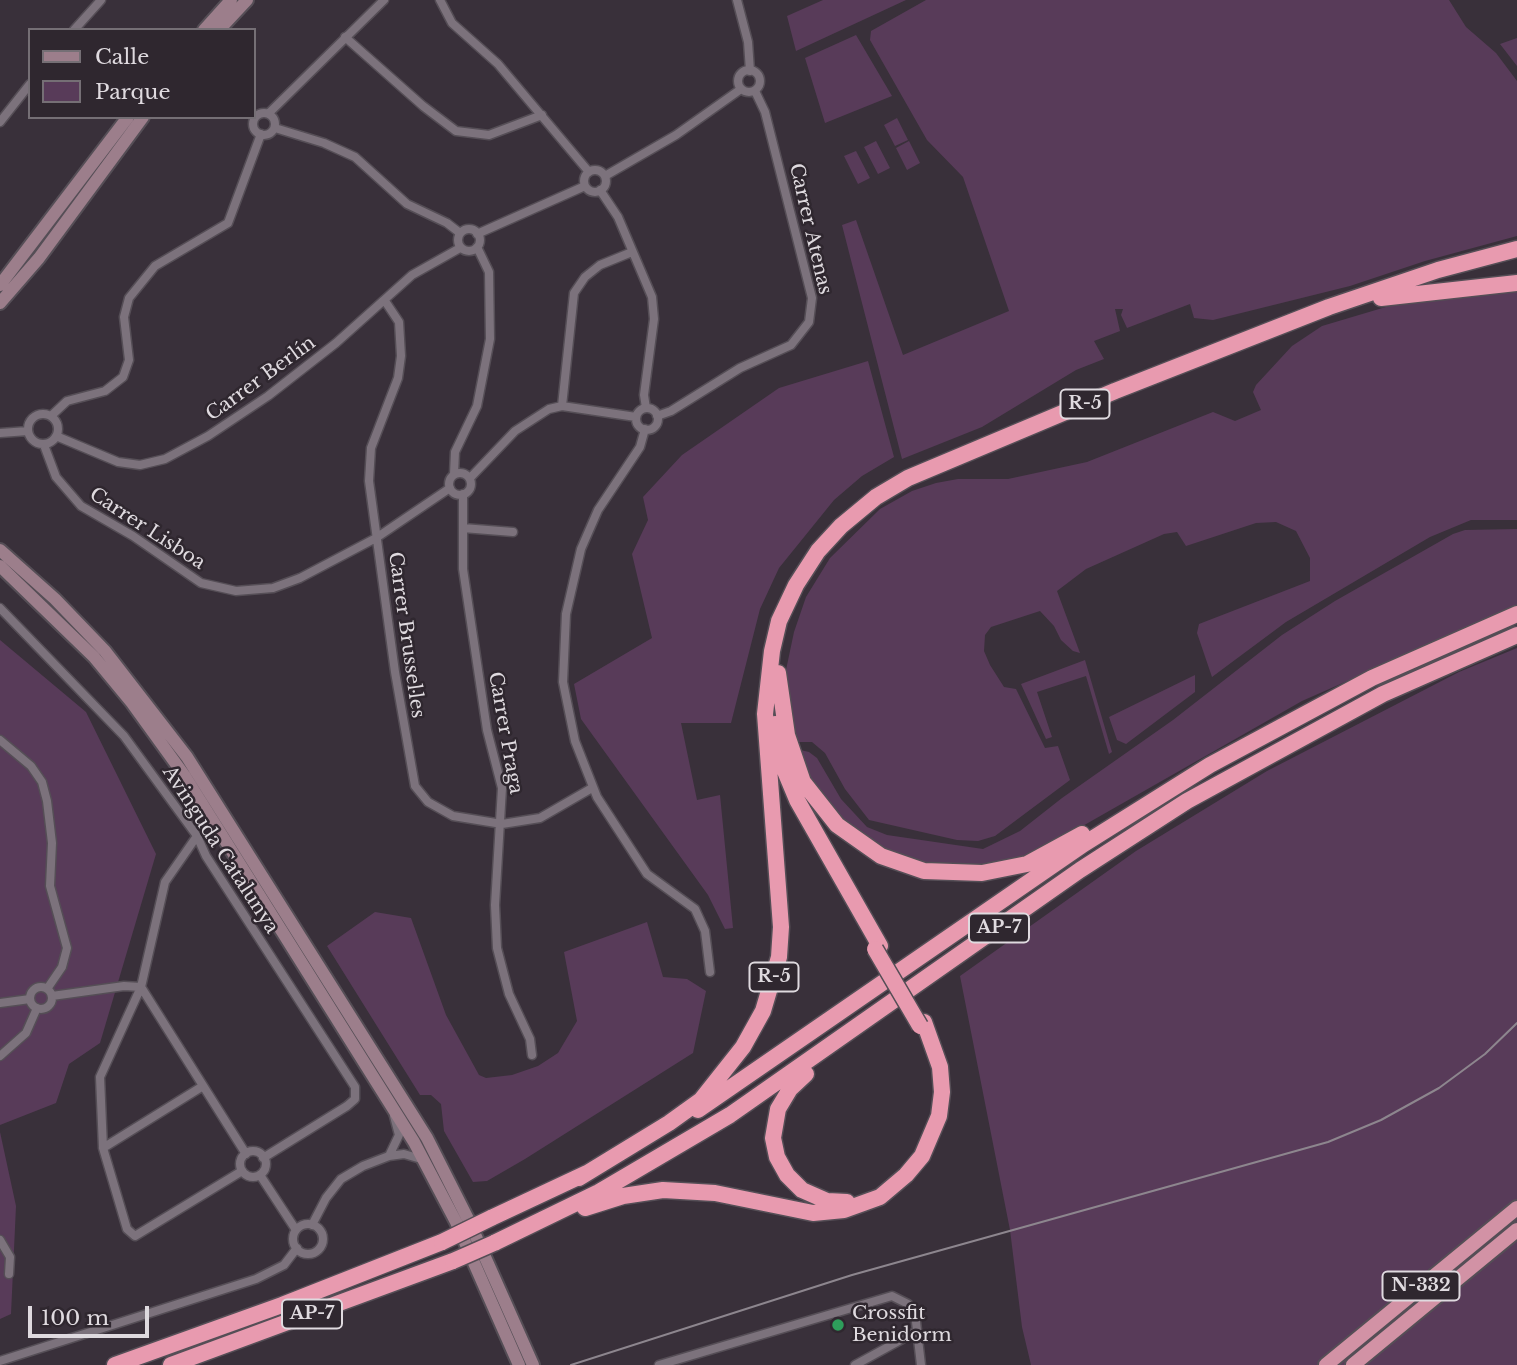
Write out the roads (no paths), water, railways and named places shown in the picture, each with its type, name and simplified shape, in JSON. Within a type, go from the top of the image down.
[{"type":"highway","name":"R-5","points":[[579,1178],[669,1123],[701,1100],[743,1047],[768,996],[779,957],[781,928],[766,733],[768,690],[779,621],[805,570],[841,526],[888,489],[938,465],[1273,328],[1418,276],[1517,249]]},
{"type":"highway","points":[[878,947],[806,818],[787,778],[775,727],[774,691],[788,624],[810,577],[842,534],[892,494],[927,476],[1254,345],[1381,298],[1517,258]]},
{"type":"highway","points":[[1381,298],[1517,283]]},
{"type":"highway","name":"AP-7","points":[[115,1365],[282,1305],[442,1242],[579,1178],[712,1102],[1095,837],[1210,765],[1372,678],[1517,614]]},
{"type":"highway","name":"AP-7","points":[[171,1365],[453,1261],[514,1235],[673,1150],[839,1041],[1080,870],[1187,801],[1383,694],[1517,635]]},
{"type":"highway","points":[[778,673],[790,751],[803,782],[826,815],[857,841],[894,862],[936,873],[966,874],[1002,870],[1045,856],[1264,729],[1372,678]]},
{"type":"highway","name":"R-5","points":[[768,690],[775,754],[789,795],[922,1024],[932,1056],[937,1086],[934,1114],[924,1142],[902,1172],[884,1188],[858,1200],[838,1202],[817,1199],[794,1183],[782,1167],[774,1138],[775,1117],[785,1096],[839,1041]]},
{"type":"highway","points":[[514,1235],[605,1201],[650,1191],[703,1191],[813,1213],[844,1210],[880,1196],[906,1175],[922,1156],[939,1116],[942,1092],[940,1067],[922,1024]]},
{"type":"highway","name":"N-332","points":[[1326,1365],[1517,1208]]},
{"type":"highway","name":"N-332","points":[[1353,1365],[1517,1230]]},
{"type":"main road","points":[[206,28],[231,0]]},
{"type":"main road","points":[[221,28],[247,0]]},
{"type":"main road","points":[[0,285],[126,119]]},
{"type":"main road","points":[[0,303],[39,258],[142,119]]},
{"type":"main road","points":[[0,550],[64,608],[105,651],[187,757],[432,1147],[473,1229],[533,1365]]},
{"type":"main road","points":[[0,566],[94,657],[158,738],[389,1100],[424,1160],[456,1222],[519,1365]]},
{"type":"street","points":[[76,28],[101,0]]},
{"type":"street","points":[[256,118],[262,113],[269,113],[384,0]]},
{"type":"street","points":[[440,0],[452,23],[488,53],[589,172]]},
{"type":"street","points":[[737,0],[748,42],[750,71]]},
{"type":"street","points":[[345,37],[423,106],[456,131],[489,135],[542,116]]},
{"type":"street","points":[[741,89],[739,77],[750,71]]},
{"type":"street","points":[[741,89],[755,91],[760,81],[757,74],[750,71]]},
{"type":"street","points":[[0,122],[28,87]]},
{"type":"street","points":[[605,176],[677,135],[741,89]]},
{"type":"street","name":"Carrer Atenas","points":[[657,416],[670,411],[740,368],[791,345],[809,322],[812,298],[765,112],[755,91]]},
{"type":"street","points":[[269,113],[274,118],[275,128]]},
{"type":"street","points":[[255,119],[254,127],[261,134],[269,134],[275,128]]},
{"type":"street","points":[[275,128],[324,143],[355,157],[407,204],[447,223],[460,233]]},
{"type":"street","points":[[51,416],[67,401],[105,391],[123,377],[130,360],[124,317],[129,298],[155,266],[217,232],[228,223],[261,134]]},
{"type":"street","points":[[598,171],[605,176],[605,185],[600,190],[593,192],[585,186],[584,178],[589,172],[598,171]]},
{"type":"street","points":[[477,234],[585,186]]},
{"type":"street","points":[[600,190],[618,217],[654,309],[644,395],[646,408]]},
{"type":"street","points":[[460,233],[469,229],[477,234]]},
{"type":"street","points":[[460,233],[460,248],[470,251],[477,247]]},
{"type":"street","points":[[477,234],[477,247],[489,272],[490,339],[477,406],[454,452],[454,474],[449,481],[455,494],[463,494],[470,488],[470,478],[526,422],[549,409],[562,406],[636,417]]},
{"type":"street","name":"Carrer Berlín","points":[[57,436],[118,462],[139,465],[165,459],[208,436],[268,396],[418,271],[460,248]]},
{"type":"street","points":[[562,406],[574,293],[591,272],[632,252]]},
{"type":"street","name":"Carrer Brussel·les","points":[[385,301],[399,322],[402,342],[398,378],[375,433],[369,461],[376,538],[415,786],[428,802],[453,816],[502,824],[540,818],[592,788]]},
{"type":"street","points":[[653,409],[657,416],[655,425],[645,429],[637,424],[636,417],[639,411],[653,409]]},
{"type":"street","points":[[42,414],[51,416],[58,424],[57,436],[44,444],[33,440],[28,431],[33,418],[42,414]]},
{"type":"street","points":[[645,429],[640,447],[591,524],[577,561],[566,614],[562,669],[575,741],[592,788],[613,826],[647,874],[695,909],[705,931],[710,972]]},
{"type":"street","points":[[0,433],[28,431]]},
{"type":"street","name":"Carrer Lisboa","points":[[44,444],[56,477],[81,506],[133,536],[184,573],[213,587],[248,591],[285,585],[376,538],[450,488]]},
{"type":"street","points":[[454,474],[463,473],[470,478]]},
{"type":"street","name":"Carrer Praga","points":[[463,494],[463,569],[487,730],[502,788],[502,824],[495,905],[497,948],[509,994],[530,1039],[532,1055]]},
{"type":"street","points":[[463,528],[513,532]]},
{"type":"street","name":"Avinguda Catalunya","points":[[0,608],[124,736],[197,836],[206,856],[355,1087],[355,1099],[263,1158]]},
{"type":"street","points":[[0,740],[31,766],[42,782],[47,801],[52,844],[50,886],[64,929],[67,948],[62,967],[49,992],[49,1005],[37,1008]]},
{"type":"street","points":[[197,836],[165,883],[141,987],[100,1077],[103,1147],[131,1235],[140,1235],[242,1171]]},
{"type":"street","points":[[30,999],[34,989],[49,992],[128,985],[141,987],[246,1154]]},
{"type":"street","points":[[0,1003],[30,999]]},
{"type":"street","points":[[30,999],[37,1008]]},
{"type":"street","points":[[0,1056],[26,1033],[37,1008]]},
{"type":"street","points":[[103,1147],[204,1086]]},
{"type":"street","points":[[389,1100],[399,1135],[389,1156]]},
{"type":"street","points":[[255,1152],[263,1158],[265,1168],[260,1175],[248,1176],[242,1171],[240,1163],[246,1154],[255,1152]]},
{"type":"street","points":[[313,1225],[326,1198],[341,1179],[363,1166],[389,1156],[404,1154],[424,1160]]},
{"type":"street","points":[[260,1175],[296,1230]]},
{"type":"street","points":[[303,1225],[313,1225],[320,1231],[321,1244],[310,1253],[297,1248],[293,1240],[296,1230],[303,1225]]},
{"type":"street","points":[[0,1240],[10,1256],[9,1274]]},
{"type":"street","points":[[0,1361],[256,1279],[284,1265],[297,1248]]},
{"type":"street","points":[[659,1365],[892,1296],[908,1304],[915,1313],[921,1365]]},
{"type":"street","points":[[855,1365],[917,1331]]},
{"type":"street","points":[[690,1356],[694,1365]]},
{"type":"tram line","points":[[571,1365],[852,1275],[1328,1142],[1381,1120],[1439,1088],[1485,1054],[1517,1023]]},
{"type":"place","name":"Crossfit Benidorm","points":[[838,1325]]}]
